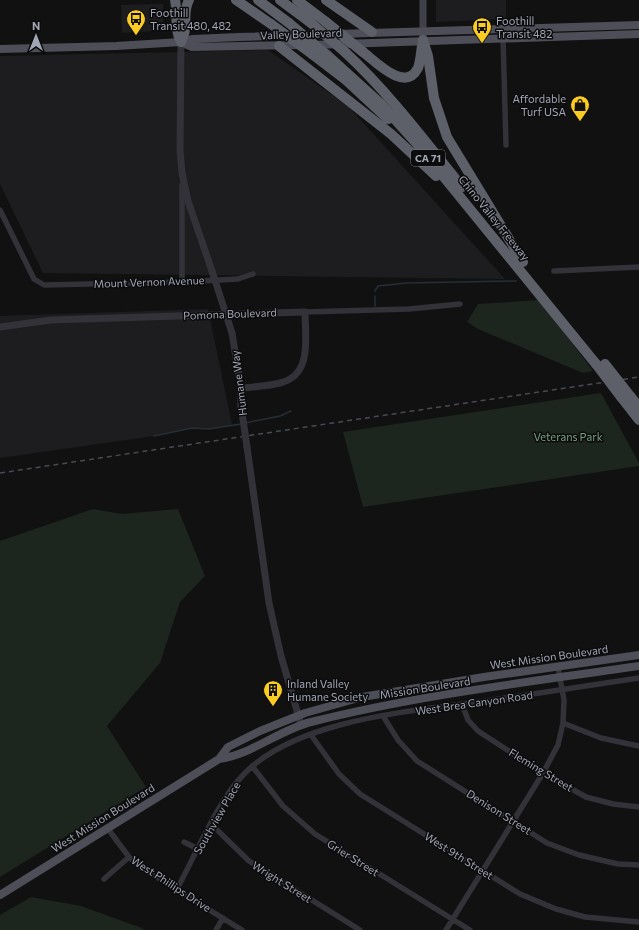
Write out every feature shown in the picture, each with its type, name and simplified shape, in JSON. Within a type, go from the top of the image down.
[{"type":"highway","points":[[175,0],[177,11],[177,35],[181,42]]},
{"type":"highway","points":[[181,42],[186,32],[185,13],[189,0]]},
{"type":"highway","points":[[236,0],[272,24],[346,80],[418,144]]},
{"type":"highway","name":"Chino Valley Freeway","points":[[258,0],[289,23],[327,55],[381,104],[418,144],[476,215],[524,267]]},
{"type":"highway","name":"Chino Valley Freeway","points":[[280,0],[311,23],[346,53],[370,75],[396,104],[600,364],[627,400],[639,420]]},
{"type":"highway","points":[[297,0],[394,75],[407,77],[411,75],[418,66],[423,36]]},
{"type":"highway","points":[[326,0],[372,32]]},
{"type":"highway","points":[[423,36],[428,56],[434,98],[447,136],[524,267]]},
{"type":"highway","points":[[279,46],[391,134],[476,215]]},
{"type":"highway","points":[[627,400],[639,427]]},
{"type":"highway","name":"Chino Valley Freeway","points":[[627,400],[639,407]]},
{"type":"main road","points":[[423,0],[423,36]]},
{"type":"main road","points":[[423,36],[560,27],[639,25]]},
{"type":"main road","points":[[518,38],[528,33],[553,32],[560,27]]},
{"type":"main road","name":"Valley Boulevard","points":[[0,49],[181,42],[193,39],[372,32],[423,36]]},
{"type":"main road","points":[[423,36],[518,38],[639,34]]},
{"type":"main road","name":"Valley Boulevard","points":[[181,42],[192,47],[279,46],[423,36]]},
{"type":"main road","name":"West Mission Boulevard","points":[[298,716],[362,697],[425,686],[639,655]]},
{"type":"main road","name":"Mission Boulevard","points":[[219,759],[232,757],[301,725],[374,707],[639,666]]},
{"type":"main road","points":[[401,702],[408,697],[424,693],[425,686]]},
{"type":"main road","points":[[219,759],[228,747],[260,731],[298,716]]},
{"type":"main road","name":"West Mission Boulevard","points":[[0,895],[219,759]]},
{"type":"street","points":[[503,38],[506,145]]},
{"type":"street","name":"Humane Way","points":[[181,42],[180,150],[182,173],[188,201],[232,333],[241,388],[241,406],[269,603],[301,725]]},
{"type":"street","points":[[182,173],[182,282]]},
{"type":"street","name":"Mount Vernon Avenue","points":[[0,210],[34,278],[44,285],[182,282],[238,278],[253,274]]},
{"type":"street","points":[[554,272],[639,267]]},
{"type":"street","name":"Pomona Boulevard","points":[[0,327],[51,320],[409,309],[460,304]]},
{"type":"street","points":[[241,388],[280,383],[294,377],[298,373],[303,366],[305,355],[305,312]]},
{"type":"street","points":[[446,930],[543,773],[558,745],[563,724],[562,690],[558,667]]},
{"type":"street","name":"West Brea Canyon Road","points":[[311,734],[383,716],[639,678]]},
{"type":"street","name":"Fleming Street","points":[[462,704],[468,720],[478,731],[543,773],[586,797],[614,804],[639,807]]},
{"type":"street","name":"Denison Street","points":[[383,716],[398,740],[417,761],[548,843],[579,855],[618,864],[639,865]]},
{"type":"street","points":[[563,724],[601,738],[639,746]]},
{"type":"street","name":"Southview Place","points":[[177,889],[211,824],[232,788],[252,766],[265,756],[282,746],[311,734]]},
{"type":"street","name":"West 9th Street","points":[[311,734],[339,774],[360,794],[520,894],[556,909],[585,917],[639,922]]},
{"type":"street","name":"Grier Street","points":[[252,766],[283,806],[315,834],[470,930]]},
{"type":"street","name":"Wright Street","points":[[211,824],[249,861],[360,930]]},
{"type":"street","name":"West Phillips Drive","points":[[108,829],[129,857],[140,867],[242,930]]},
{"type":"street","points":[[184,842],[198,849]]},
{"type":"street","points":[[104,879],[129,857]]},
{"type":"street","points":[[216,930],[223,918]]},
{"type":"shaded area","points":[[436,0],[506,0],[506,19],[436,22]]},
{"type":"shaded area","points":[[163,4],[163,24],[154,31],[122,33],[121,5]]},
{"type":"shaded area","points":[[268,50],[348,106],[505,279],[43,273],[0,184],[0,56]]},
{"type":"shaded area","points":[[208,309],[232,425],[209,429],[192,428],[154,436],[0,458],[0,316]]},
{"type":"green space","points":[[540,300],[593,371],[583,373],[478,329],[467,322],[478,304]]},
{"type":"green space","name":"Veterans Park","points":[[601,393],[639,463],[639,466],[363,507],[343,432]]},
{"type":"green space","points":[[93,509],[122,514],[178,509],[205,576],[180,602],[160,663],[107,726],[146,787],[0,877],[0,541]]},
{"type":"green space","points":[[31,897],[81,906],[144,930],[0,930],[0,915]]},
{"type":"waterway","points":[[375,291],[378,286],[407,283],[516,281]]},
{"type":"waterway","points":[[375,296],[375,306]]},
{"type":"waterway","points":[[245,423],[280,416],[291,411]]},
{"type":"waterway","points":[[154,436],[192,428],[209,429],[241,424]]},
{"type":"railway","points":[[0,473],[639,377]]},
{"type":"place","name":"Foothill Transit 480, 482","points":[[136,36]]},
{"type":"place","name":"Foothill Transit 482","points":[[482,44]]},
{"type":"place","name":"Affordable Turf USA","points":[[580,122]]},
{"type":"place","name":"Inland Valley Humane Society","points":[[273,707]]}]
